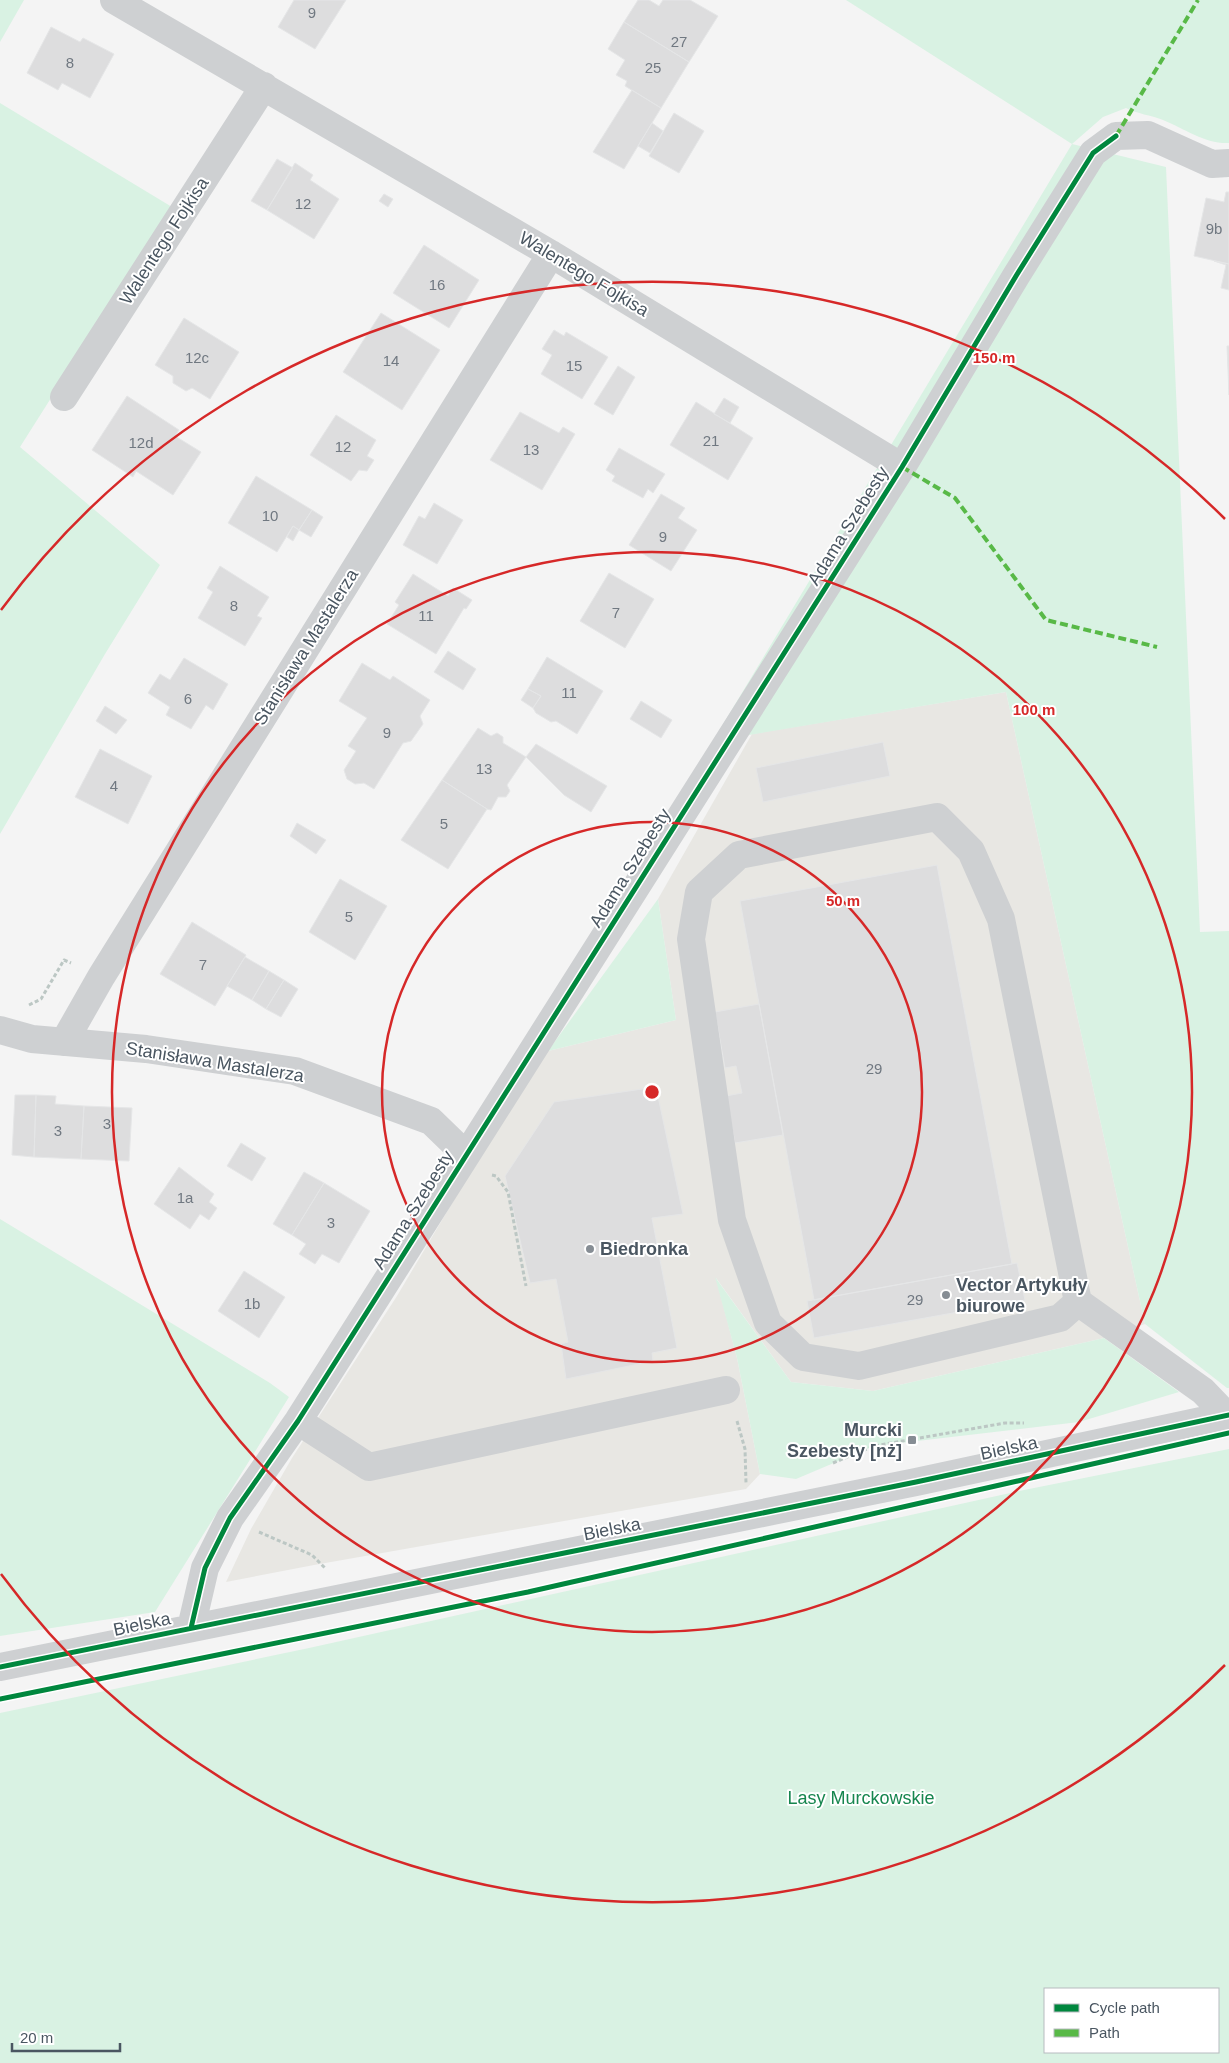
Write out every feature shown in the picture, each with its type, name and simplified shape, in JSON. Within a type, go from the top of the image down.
[{"type":"street","name":"Walentego Fojkisa","points":[[114,0],[551,254],[902,466]]},
{"type":"street","name":"Walentego Fojkisa","points":[[64,396],[264,86]]},
{"type":"street","name":"Adama Szebesty","points":[[191,1628],[206,1568],[230,1518],[298,1421],[465,1154],[902,466],[1092,153],[1116,136],[1148,135],[1212,164],[1229,163]]},
{"type":"street","name":"Stanisława Mastalerza","points":[[64,1042],[101,977],[551,254]]},
{"type":"street","points":[[1078,1302],[1060,1318],[859,1366],[803,1357],[768,1323],[732,1220],[691,939],[698,892],[740,855],[937,817],[971,851],[1001,919],[1078,1302],[1203,1391],[1228,1416]]},
{"type":"street","name":"Stanisława Mastalerza","points":[[0,1030],[32,1039],[146,1049],[294,1071],[431,1122],[465,1154]]},
{"type":"street","points":[[298,1421],[369,1467],[726,1390]]},
{"type":"street","name":"Bielska","points":[[0,1667],[907,1484],[1228,1416]]},
{"type":"path","points":[[496,1176],[508,1192],[526,1286]]},
{"type":"path","points":[[744,1450],[746,1490]]},
{"type":"path","points":[[252,1528],[312,1554],[328,1572]]},
{"type":"shaded area","points":[[1006,692],[1145,1324],[1104,1338],[873,1391],[791,1382],[716,1278],[737,1358],[760,1474],[746,1489],[226,1582],[251,1529],[292,1458],[397,1296],[480,1156],[548,1051],[676,1020],[658,899],[752,734]]},
{"type":"green space","points":[[0,0],[24,0],[0,42]]},
{"type":"green space","points":[[846,0],[1229,0],[1229,143],[1203,139],[1163,120],[1126,108],[1103,117],[1072,144]]},
{"type":"green space","points":[[0,103],[172,207],[20,447],[160,565],[105,654],[0,834]]},
{"type":"green space","points":[[1072,144],[1166,167],[1200,932],[1229,931],[1229,1388],[1145,1324],[1006,692],[713,741]]},
{"type":"green space","points":[[658,899],[676,1020],[548,1051]]},
{"type":"green space","points":[[0,1219],[270,1383],[289,1397],[155,1612],[0,1636]]},
{"type":"green space","points":[[715,1277],[791,1382],[873,1391],[1104,1338],[1179,1392],[1079,1422],[874,1446],[796,1479],[760,1474],[737,1358]]},
{"type":"green space","name":"Lasy Murckowskie","points":[[1229,1449],[1229,2063],[0,2063],[0,1713],[309,1648],[1024,1490]]},
{"type":"building","points":[[294,0],[346,0],[315,49],[278,27]]},
{"type":"building","points":[[638,0],[649,0],[659,6],[663,0],[690,0],[718,16],[689,62],[624,22]]},
{"type":"building","points":[[624,22],[689,62],[661,108],[625,86],[627,81],[616,75],[625,60],[608,49]]},
{"type":"building","points":[[51,27],[80,42],[83,38],[114,54],[90,98],[62,83],[58,90],[27,73]]},
{"type":"building","points":[[632,90],[661,108],[624,169],[593,152]]},
{"type":"building","points":[[674,113],[704,131],[679,173],[649,156]]},
{"type":"building","points":[[652,123],[663,131],[650,153],[638,146]]},
{"type":"building","points":[[277,159],[293,168],[267,210],[251,201]]},
{"type":"building","points":[[295,163],[313,175],[310,180],[339,199],[314,239],[267,210]]},
{"type":"building","points":[[1226,192],[1229,192],[1229,264],[1194,256],[1206,198],[1224,202]]},
{"type":"building","points":[[384,194],[393,199],[388,207],[379,201]]},
{"type":"building","points":[[424,245],[479,280],[449,328],[393,293]]},
{"type":"building","points":[[1214,261],[1229,264],[1229,290],[1221,288],[1226,265]]},
{"type":"building","points":[[381,313],[440,350],[402,410],[343,372]]},
{"type":"building","points":[[184,318],[239,352],[210,399],[192,388],[186,391],[173,383],[173,376],[155,365]]},
{"type":"building","points":[[554,330],[564,336],[566,332],[608,357],[582,399],[541,374],[552,355],[542,349]]},
{"type":"building","points":[[1227,346],[1229,346],[1229,395]]},
{"type":"building","points":[[618,366],[635,377],[613,415],[594,404]]},
{"type":"building","points":[[127,396],[179,430],[175,436],[201,452],[173,495],[136,471],[133,477],[92,450]]},
{"type":"building","points":[[724,398],[739,407],[730,423],[714,414]]},
{"type":"building","points":[[696,402],[753,438],[728,480],[670,445]]},
{"type":"building","points":[[520,412],[559,433],[563,427],[575,434],[542,490],[490,460]]},
{"type":"building","points":[[336,415],[376,440],[367,456],[374,460],[367,471],[359,470],[351,481],[310,455]]},
{"type":"building","points":[[619,448],[665,474],[653,493],[648,489],[643,498],[612,481],[615,476],[606,470]]},
{"type":"building","points":[[256,476],[312,510],[299,530],[293,526],[277,552],[228,523]]},
{"type":"building","points":[[661,494],[685,508],[678,518],[697,530],[671,571],[629,545]]},
{"type":"building","points":[[434,503],[463,520],[437,564],[403,545],[419,516],[425,519]]},
{"type":"building","points":[[312,510],[323,517],[311,537],[299,530]]},
{"type":"building","points":[[293,526],[299,530],[293,541],[287,537]]},
{"type":"building","points":[[220,566],[269,597],[257,616],[262,618],[245,646],[198,618],[213,592],[207,588]]},
{"type":"building","points":[[609,573],[654,599],[625,648],[580,621]]},
{"type":"building","points":[[413,574],[448,596],[453,588],[472,600],[466,609],[464,608],[436,654],[387,624],[399,605],[395,602]]},
{"type":"building","points":[[448,651],[476,669],[463,690],[434,672]]},
{"type":"building","points":[[547,657],[603,691],[577,734],[556,721],[551,722],[536,713],[533,708],[541,696],[528,689]]},
{"type":"building","points":[[184,658],[228,684],[213,710],[206,705],[191,729],[166,715],[170,707],[148,693],[160,674],[170,680]]},
{"type":"building","points":[[362,663],[390,680],[393,676],[430,700],[420,716],[423,724],[411,741],[403,743],[374,789],[364,783],[355,784],[347,779],[344,770],[356,751],[348,746],[367,718],[339,701]]},
{"type":"building","points":[[528,689],[541,696],[533,708],[521,700]]},
{"type":"building","points":[[641,701],[672,720],[661,738],[630,719]]},
{"type":"building","points":[[105,706],[127,720],[116,734],[96,721]]},
{"type":"building","points":[[478,728],[491,736],[497,733],[503,737],[503,743],[526,757],[507,785],[510,791],[506,797],[498,797],[491,810],[442,780]]},
{"type":"building","points":[[883,742],[890,776],[763,802],[756,768]]},
{"type":"building","points":[[536,744],[607,786],[591,812],[564,795],[526,757]]},
{"type":"building","points":[[100,749],[152,776],[128,824],[75,797]]},
{"type":"building","points":[[442,780],[487,809],[448,869],[401,840]]},
{"type":"building","points":[[297,823],[326,840],[316,854],[290,836]]},
{"type":"building","points":[[937,865],[1012,1264],[814,1300],[740,901]]},
{"type":"building","points":[[340,879],[387,906],[355,960],[309,932]]},
{"type":"building","points":[[192,922],[246,955],[215,1006],[160,974]]},
{"type":"building","points":[[245,957],[269,971],[252,1000],[227,986]]},
{"type":"building","points":[[269,971],[284,980],[266,1009],[252,1000]]},
{"type":"building","points":[[284,980],[298,989],[281,1017],[266,1009]]},
{"type":"building","points":[[759,1004],[783,1135],[735,1143],[726,1096],[742,1093],[736,1066],[725,1068],[715,1012]]},
{"type":"building","name":"Biedronka","points":[[656,1087],[683,1214],[652,1218],[677,1348],[652,1353],[653,1361],[566,1379],[561,1344],[568,1342],[556,1279],[530,1283],[505,1176],[554,1102]]},
{"type":"building","points":[[15,1095],[36,1095],[34,1157],[12,1155]]},
{"type":"building","points":[[36,1095],[56,1096],[55,1104],[84,1106],[81,1159],[34,1157]]},
{"type":"building","points":[[84,1106],[132,1108],[129,1161],[81,1159]]},
{"type":"building","points":[[241,1143],[266,1158],[252,1181],[227,1166]]},
{"type":"building","points":[[179,1167],[214,1194],[209,1202],[217,1208],[209,1220],[200,1214],[190,1229],[154,1204]]},
{"type":"building","points":[[304,1172],[324,1183],[292,1235],[273,1224]]},
{"type":"building","points":[[324,1183],[370,1211],[339,1263],[322,1254],[315,1264],[299,1254],[306,1244],[292,1235]]},
{"type":"building","points":[[1017,1263],[1025,1300],[814,1338],[807,1301]]},
{"type":"building","points":[[244,1271],[285,1297],[259,1338],[218,1311]]},
{"type":"marked path","points":[[1116,136],[1198,0]]},
{"type":"marked path","points":[[902,467],[955,498],[1046,620],[1157,647]]},
{"type":"cycle path","points":[[191,1628],[205,1568],[230,1518],[298,1421],[902,467],[1016,276],[1093,153],[1116,136]]},
{"type":"cycle path","points":[[0,1667],[916,1482],[1229,1415]]},
{"type":"cycle path","points":[[0,1699],[528,1592],[1229,1433]]},
{"type":"place","name":"Biedronka","points":[[590,1249]]},
{"type":"place","name":"Vector Artykuły biurowe","points":[[946,1295]]},
{"type":"place","name":"Murcki Szebesty [nż]","points":[[912,1440]]}]
